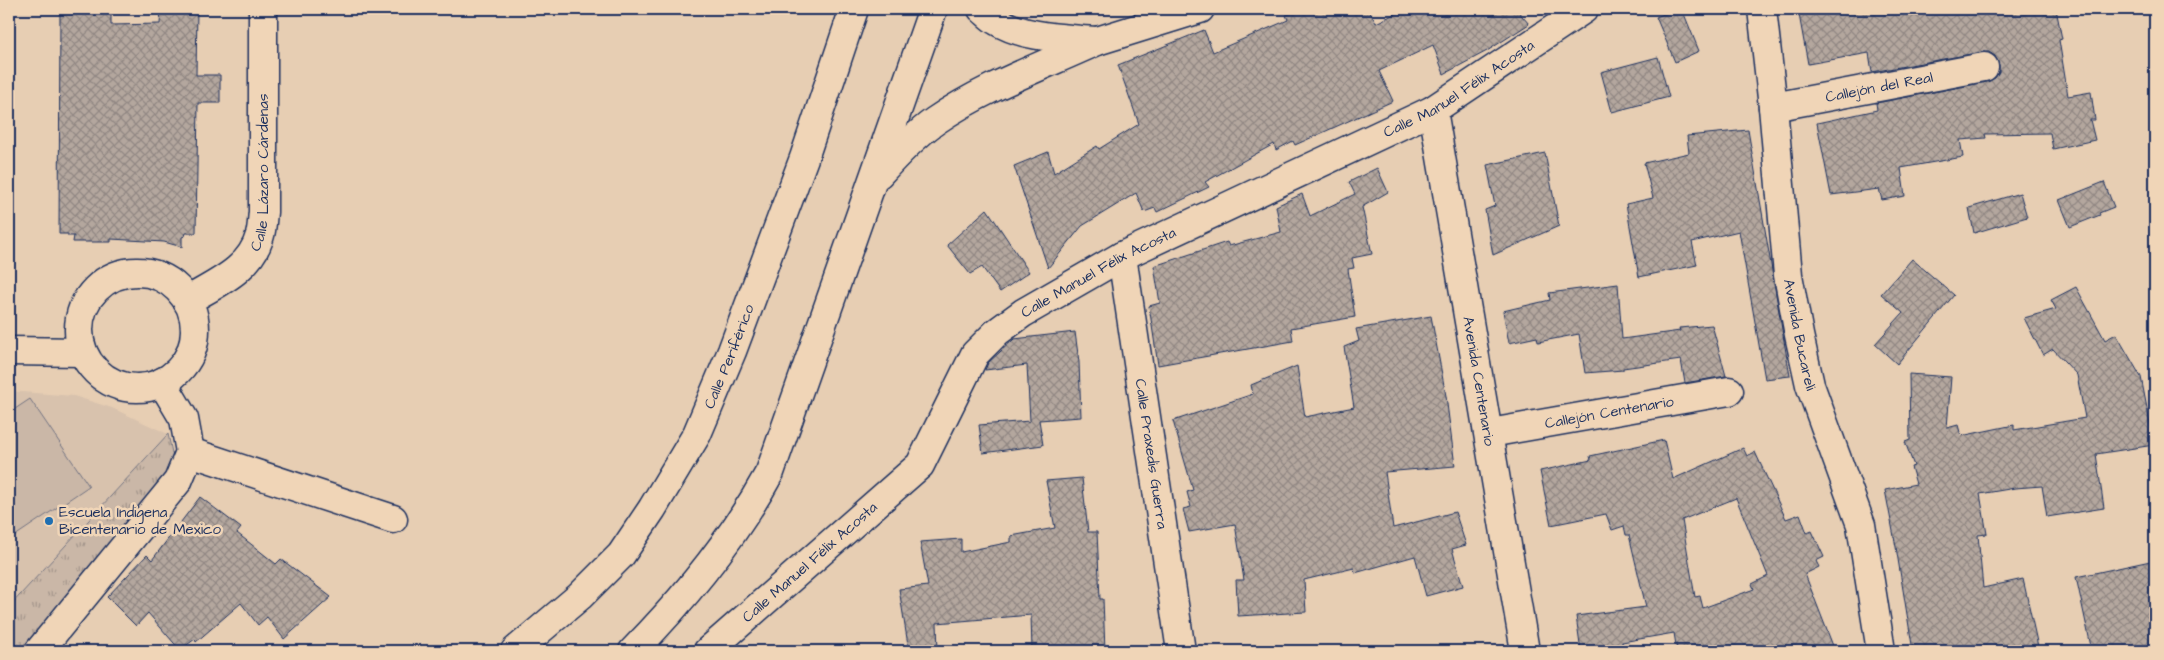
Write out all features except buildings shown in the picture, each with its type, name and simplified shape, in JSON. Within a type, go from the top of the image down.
[{"type":"main road","name":"Calle Lázaro Cárdenas","points":[[187,301],[234,272],[250,257],[260,236],[263,212],[263,9]]},
{"type":"main road","name":"Calle Periférico","points":[[515,651],[580,596],[621,555],[697,434],[732,351],[804,158],[854,9]]},
{"type":"main road","points":[[633,651],[703,573],[741,522],[770,472],[933,9]]},
{"type":"main road","points":[[982,9],[996,21],[1014,28],[1052,37],[1097,41]]},
{"type":"main road","points":[[873,180],[917,136],[941,118],[1007,82],[1097,41],[1200,9]]},
{"type":"main road","name":"Calle Manuel Félix Acosta","points":[[708,651],[920,465],[975,354],[997,332],[1023,313],[1122,256],[1433,110],[1584,9]]},
{"type":"main road","name":"Avenida Bucareli","points":[[1762,9],[1788,275],[1799,335],[1813,394],[1861,525],[1881,651]]},
{"type":"main road","name":"Callejón del Real","points":[[1773,107],[1984,67]]},
{"type":"main road","name":"Avenida Centenario","points":[[1433,110],[1490,433],[1525,651]]},
{"type":"main road","name":"Calle Praxedis Guerra","points":[[1122,256],[1181,651]]},
{"type":"main road","points":[[139,272],[158,276],[174,286],[187,301],[194,318],[194,338],[189,356],[178,371],[162,382],[144,388],[125,387],[107,380],[93,368],[83,352],[78,333],[81,314],[89,296],[102,282],[120,274],[139,272]]},
{"type":"main road","points":[[9,351],[83,352]]},
{"type":"main road","points":[[39,651],[178,481],[190,452],[184,419],[162,382]]},
{"type":"main road","name":"Callejón Centenario","points":[[1490,433],[1729,391]]},
{"type":"main road","points":[[190,452],[393,519]]},
{"type":"shaded area","name":"Escuela Indigena Bicentenario de Mexico","points":[[9,391],[74,396],[112,408],[168,434],[9,607]]},
{"type":"green space","points":[[30,399],[89,486],[9,540],[9,413]]},
{"type":"green space","points":[[168,434],[178,481],[39,651],[9,651],[9,607]]},
{"type":"place","name":"Escuela Indigena Bicentenario de Mexico","points":[[49,521]]}]
